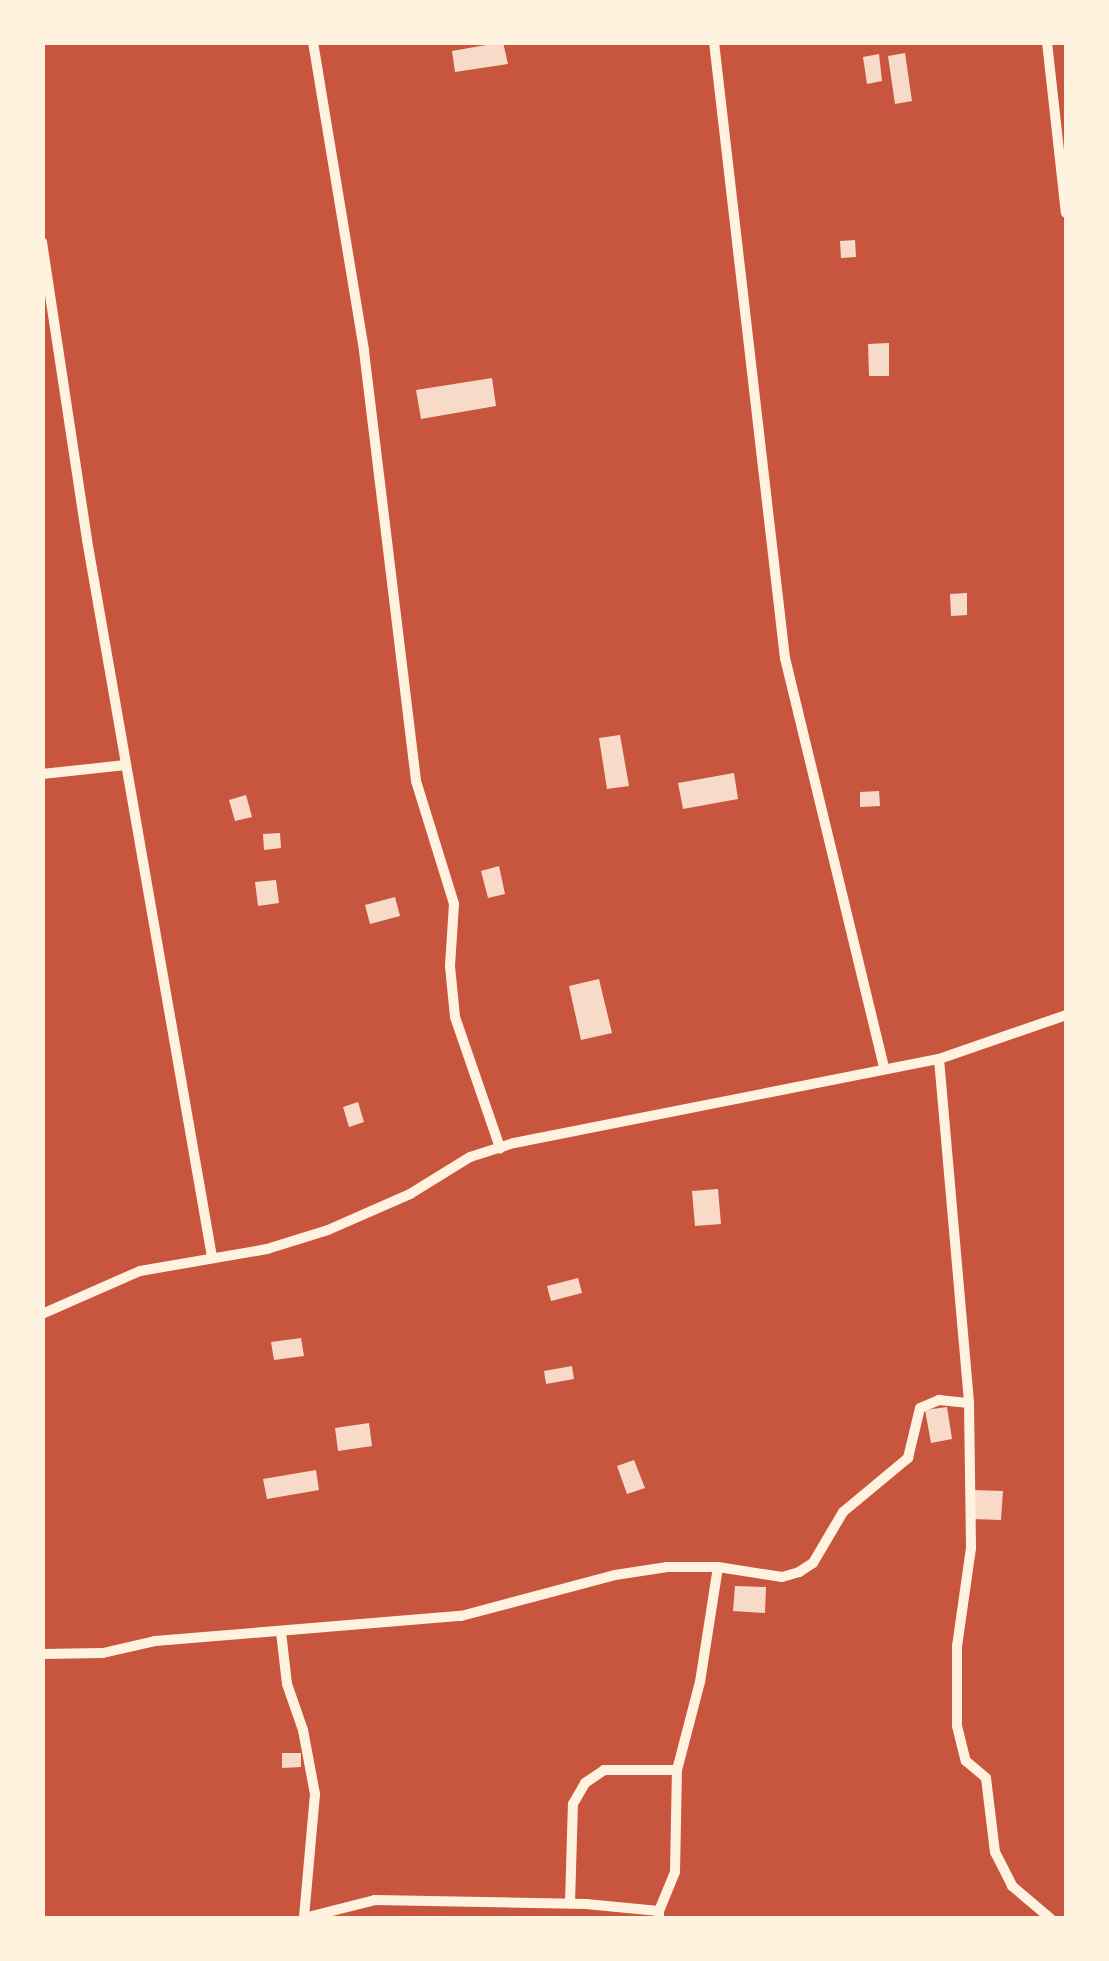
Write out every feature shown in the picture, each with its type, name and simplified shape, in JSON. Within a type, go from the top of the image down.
[{"type":"street","points":[[312,42],[364,351],[416,781],[454,904],[450,966],[455,1017],[500,1148]]},
{"type":"street","points":[[714,42],[784,658],[884,1068]]},
{"type":"street","points":[[1047,42],[1066,213]]},
{"type":"street","points":[[42,242],[126,765],[212,1257]]},
{"type":"street","points":[[42,774],[126,765]]},
{"type":"street","points":[[42,1314],[140,1271],[267,1249],[328,1230],[410,1194],[470,1157],[500,1148],[726,1098],[939,1059],[1066,1015]]},
{"type":"street","points":[[939,1059],[969,1403],[971,1548],[957,1646],[960,1750],[986,1778],[995,1852],[1012,1886],[1050,1918]]},
{"type":"street","points":[[42,1654],[103,1653],[155,1641],[461,1616],[615,1575],[667,1567],[782,1576],[813,1564],[843,1512],[908,1458],[920,1408],[940,1400],[969,1403]]},
{"type":"street","points":[[281,1632],[287,1684],[303,1730],[315,1794],[304,1918],[375,1900],[570,1904],[659,1915],[675,1872],[677,1770],[700,1682],[718,1568]]},
{"type":"street","points":[[570,1904],[572,1804],[585,1783],[604,1770],[677,1770]]},
{"type":"building","points":[[503,42],[508,64],[455,72],[452,51]]},
{"type":"building","points":[[905,53],[912,101],[895,104],[888,56]]},
{"type":"building","points":[[879,54],[882,81],[867,84],[863,57]]},
{"type":"building","points":[[855,240],[856,257],[841,258],[840,241]]},
{"type":"building","points":[[889,343],[889,376],[869,376],[868,344]]},
{"type":"building","points":[[492,378],[496,406],[421,419],[416,390]]},
{"type":"building","points":[[967,593],[967,615],[951,616],[950,594]]},
{"type":"building","points":[[620,735],[629,786],[607,789],[599,738]]},
{"type":"building","points":[[734,773],[738,799],[683,809],[678,783]]},
{"type":"building","points":[[879,791],[880,806],[860,807],[860,792]]},
{"type":"building","points":[[246,795],[252,817],[235,821],[229,800]]},
{"type":"building","points":[[280,833],[281,848],[264,850],[263,834]]},
{"type":"building","points":[[499,866],[505,894],[488,898],[481,871]]},
{"type":"building","points":[[276,880],[279,903],[258,906],[255,882]]},
{"type":"building","points":[[395,897],[400,916],[370,924],[365,905]]},
{"type":"building","points":[[599,979],[612,1033],[581,1040],[569,986]]},
{"type":"building","points":[[358,1102],[364,1122],[349,1127],[343,1107]]},
{"type":"building","points":[[718,1189],[721,1224],[695,1226],[692,1191]]},
{"type":"building","points":[[578,1278],[582,1293],[551,1301],[547,1286]]},
{"type":"building","points":[[301,1338],[304,1356],[274,1360],[271,1342]]},
{"type":"building","points":[[572,1366],[574,1379],[546,1384],[544,1371]]},
{"type":"building","points":[[947,1407],[952,1439],[931,1443],[925,1410]]},
{"type":"building","points":[[369,1423],[372,1446],[338,1451],[335,1428]]},
{"type":"building","points":[[634,1460],[645,1488],[627,1494],[617,1466]]},
{"type":"building","points":[[316,1470],[319,1490],[267,1499],[263,1479]]},
{"type":"building","points":[[973,1490],[1003,1491],[1001,1520],[972,1519]]},
{"type":"building","points":[[735,1586],[766,1587],[765,1613],[733,1611]]},
{"type":"building","points":[[282,1753],[301,1753],[301,1767],[282,1768]]}]
